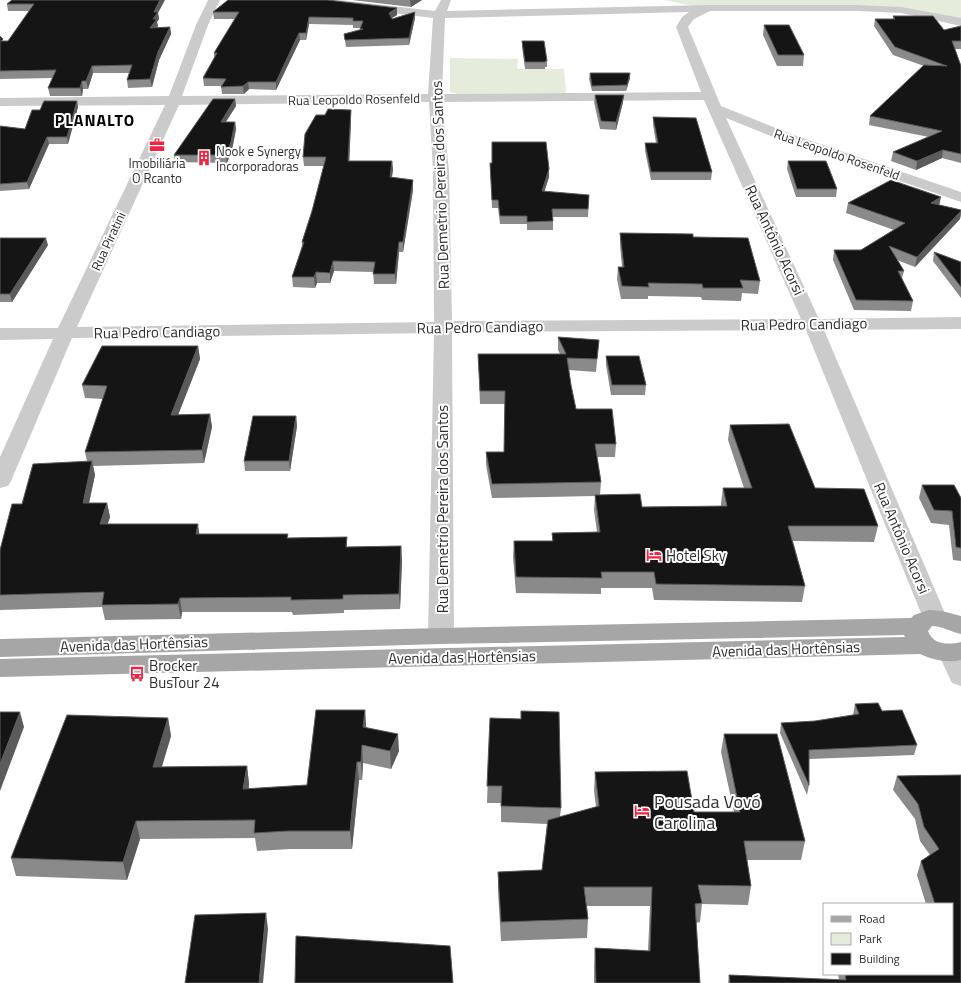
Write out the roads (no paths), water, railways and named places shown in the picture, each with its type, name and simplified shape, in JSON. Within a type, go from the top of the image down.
[{"type":"main road","points":[[956,652],[937,651],[925,630],[944,619],[961,626]]},
{"type":"main road","name":"Avenida das Hortênsias","points":[[0,648],[441,636],[925,630]]},
{"type":"main road","name":"Avenida das Hortênsias","points":[[0,668],[925,630]]},
{"type":"street","name":"Rua Piratini","points":[[0,480],[65,333],[174,101],[202,25],[214,0]]},
{"type":"street","points":[[309,0],[440,15],[701,9],[857,8],[901,10],[961,22]]},
{"type":"street","name":"Rua Demetrio Pereira dos Santos","points":[[441,636],[443,328],[441,171],[435,97],[440,15],[446,0]]},
{"type":"street","points":[[657,0],[701,9]]},
{"type":"street","name":"Rua Antônio Acorsi","points":[[701,9],[684,21],[682,27],[712,103],[813,324],[925,630]]},
{"type":"street","name":"Rua Leopoldo Rosenfeld","points":[[0,102],[435,97],[712,103],[786,137],[961,196]]},
{"type":"street","name":"Rua Pedro Candiago","points":[[0,334],[961,323]]},
{"type":"street","points":[[956,652],[961,678]]},
{"type":"place","name":"Imobiliária O Rcanto","points":[[157,145]]},
{"type":"place","name":"Nook e Synergy Incorporadoras","points":[[204,158]]},
{"type":"place","name":"Hotel Sky","points":[[654,555]]},
{"type":"place","name":"Brocker BusTour 24","points":[[137,674]]},
{"type":"place","name":"Pousada Vovó Carolina","points":[[642,811]]},
{"type":"district","name":"PLANALTO","points":[[95,120]]}]
